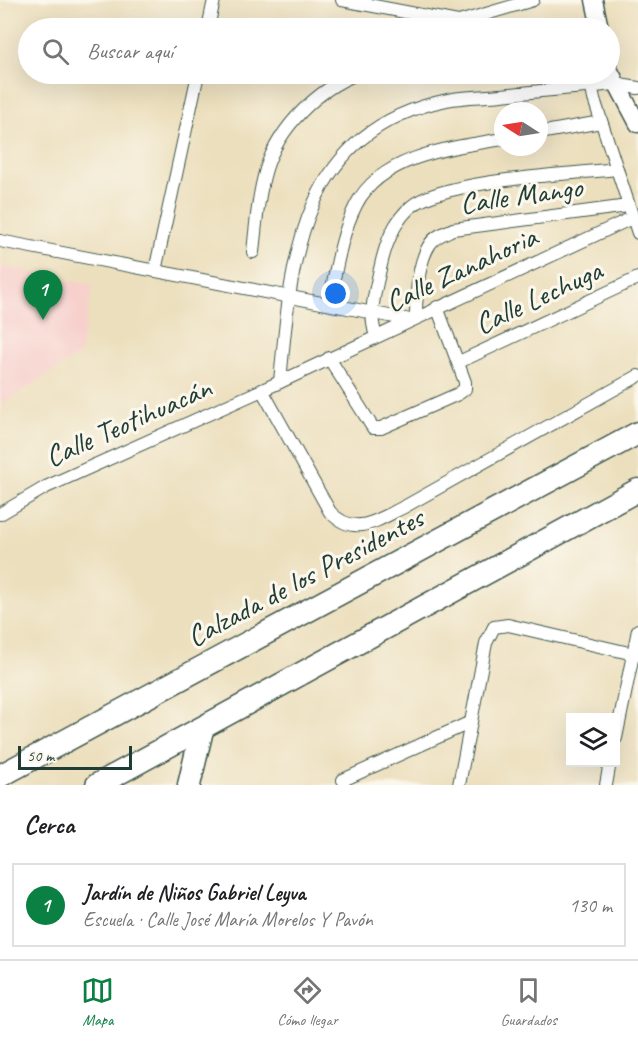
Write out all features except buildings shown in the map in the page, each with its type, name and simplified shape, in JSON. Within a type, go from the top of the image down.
[{"type":"highway","name":"Calzada de los Presidentes","points":[[0,776],[638,433]]},
{"type":"highway","points":[[97,785],[202,730],[638,490]]},
{"type":"highway","points":[[189,785],[202,730]]},
{"type":"main road","points":[[594,0],[598,18]]},
{"type":"main road","points":[[616,84],[638,124]]},
{"type":"street","points":[[210,18],[214,0]]},
{"type":"street","points":[[342,0],[438,18]]},
{"type":"street","points":[[472,18],[533,0]]},
{"type":"street","points":[[620,80],[638,88]]},
{"type":"street","points":[[155,271],[196,84]]},
{"type":"street","points":[[253,252],[261,188],[267,166],[282,137],[335,84]]},
{"type":"street","points":[[280,382],[288,296],[296,253],[325,178],[341,158],[376,129],[411,112],[447,100],[561,84]]},
{"type":"street","points":[[591,84],[601,122],[638,233]]},
{"type":"street","points":[[548,131],[601,122]]},
{"type":"street","points":[[329,303],[339,257],[356,204],[370,186],[407,161],[434,151],[494,141]]},
{"type":"street","points":[[376,336],[371,311],[382,260],[397,221],[426,197],[469,186],[617,169]]},
{"type":"street","name":"Calle Mango","points":[[413,319],[425,258],[430,244],[437,236],[453,229],[628,206]]},
{"type":"street","name":"Calle Zanahoria","points":[[280,382],[632,218]]},
{"type":"street","points":[[0,241],[413,319]]},
{"type":"street","name":"Calle Lechuga","points":[[459,362],[638,278]]},
{"type":"street","points":[[329,358],[368,423],[375,429],[458,394],[466,386],[437,307]]},
{"type":"street","points":[[262,390],[330,512],[340,523],[352,526],[367,525],[404,507],[638,376]]},
{"type":"street","name":"Calle Teotihuacán","points":[[0,514],[45,487],[280,382]]},
{"type":"street","points":[[459,785],[486,643],[494,627],[508,625],[636,654]]},
{"type":"street","points":[[620,718],[636,654],[638,630]]},
{"type":"street","points":[[343,780],[471,722]]},
{"type":"street","points":[[606,785],[609,767]]},
{"type":"shaded area","points":[[0,266],[93,285],[80,354],[0,405]]},
{"type":"place","name":"Jardín de Niños Gabriel Leyva","points":[[43,320]]}]
